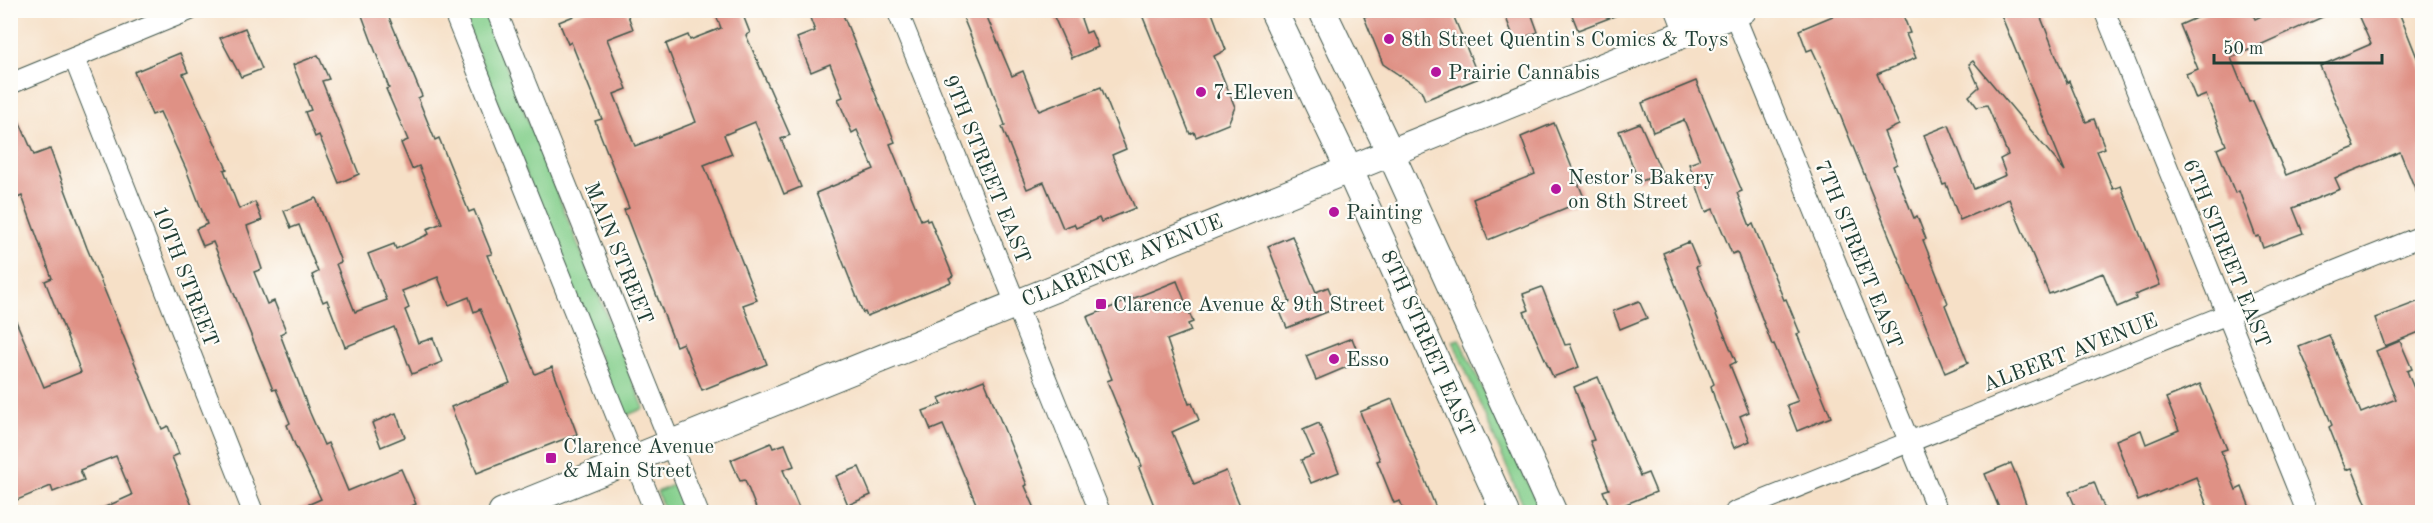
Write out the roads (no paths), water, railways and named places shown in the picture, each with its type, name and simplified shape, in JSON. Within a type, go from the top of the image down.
[{"type":"main road","name":"8TH STREET EAST","points":[[1273,10],[1349,169],[1505,513]]},
{"type":"main road","name":"8TH STREET EAST","points":[[1322,10],[1391,154],[1553,513]]},
{"type":"main road","name":"CLARENCE AVENUE","points":[[502,513],[1349,169],[1391,154],[1681,22],[1739,12]]},
{"type":"street","points":[[10,84],[190,10]]},
{"type":"street","points":[[453,10],[655,513]]},
{"type":"street","name":"MAIN STREET","points":[[496,10],[698,513]]},
{"type":"street","name":"9TH STREET EAST","points":[[897,10],[1100,513]]},
{"type":"street","name":"6TH STREET EAST","points":[[2104,10],[2307,513]]},
{"type":"street","name":"7TH STREET EAST","points":[[1739,12],[1938,513]]},
{"type":"street","name":"10TH STREET","points":[[74,58],[253,513]]},
{"type":"street","name":"ALBERT AVENUE","points":[[1735,513],[2422,236]]},
{"type":"place","name":"8th Street Quentin's Comics & Toys","points":[[1389,39]]},
{"type":"place","name":"Prairie Cannabis","points":[[1436,72]]},
{"type":"place","name":"7-Eleven","points":[[1201,92]]},
{"type":"place","name":"Nestor's Bakery on 8th Street","points":[[1556,189]]},
{"type":"place","name":"Painting","points":[[1334,212]]},
{"type":"place","name":"Clarence Avenue & 9th Street","points":[[1101,304]]},
{"type":"place","name":"Esso","points":[[1334,359]]},
{"type":"place","name":"Clarence Avenue & Main Street","points":[[551,458]]}]
